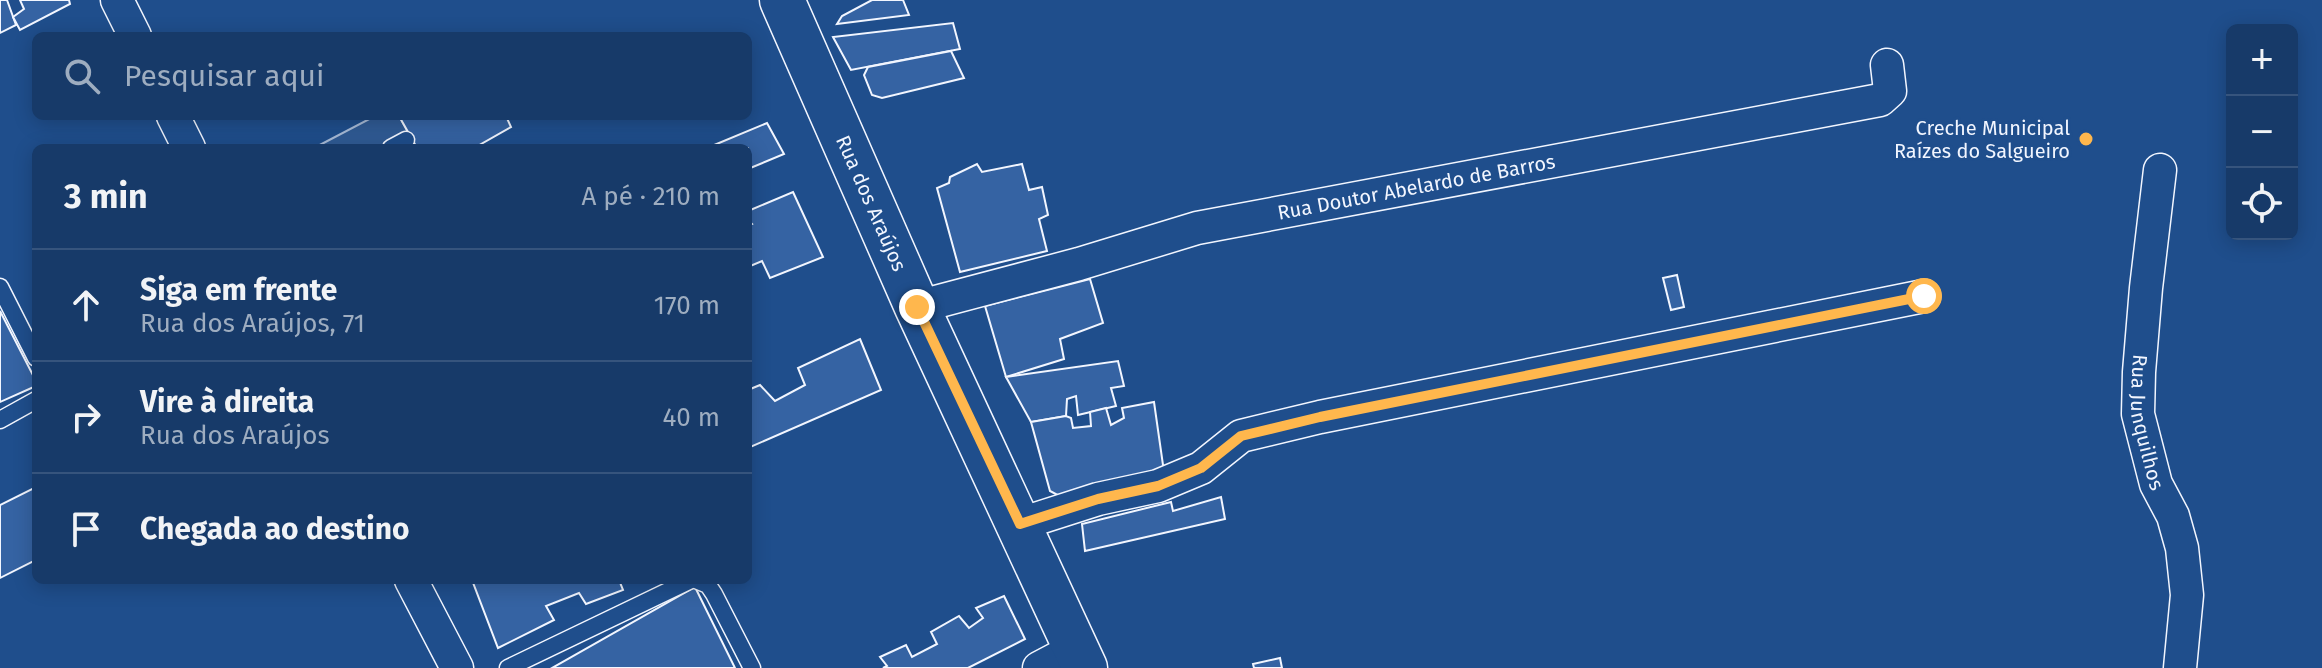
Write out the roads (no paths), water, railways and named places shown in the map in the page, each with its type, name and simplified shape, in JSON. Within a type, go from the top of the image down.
[{"type":"street","points":[[117,0],[133,32]]},
{"type":"street","name":"Rua dos Araújos","points":[[789,3],[917,307],[1020,524],[1066,662]]},
{"type":"street","name":"Rua Doutor Abelardo de Barros","points":[[917,307],[1079,264],[1197,228],[1880,100],[1890,91],[1887,65]]},
{"type":"street","points":[[175,120],[187,144]]},
{"type":"street","name":"Rua Junquilhos","points":[[2160,170],[2146,288],[2138,414],[2156,484],[2173,516],[2182,548],[2187,595],[2180,668]]},
{"type":"street","points":[[1020,524],[1098,499],[1158,486],[1201,468],[1241,436],[1320,417],[1924,296]]},
{"type":"street","points":[[413,584],[457,668]]},
{"type":"lane","points":[[0,287],[32,350]]},
{"type":"lane","points":[[0,420],[32,402]]},
{"type":"lane","points":[[508,668],[685,584]]},
{"type":"lane","points":[[705,584],[714,594],[752,668]]},
{"type":"place","name":"Creche Municipal Raízes do Salgueiro","points":[[2086,139]]}]
